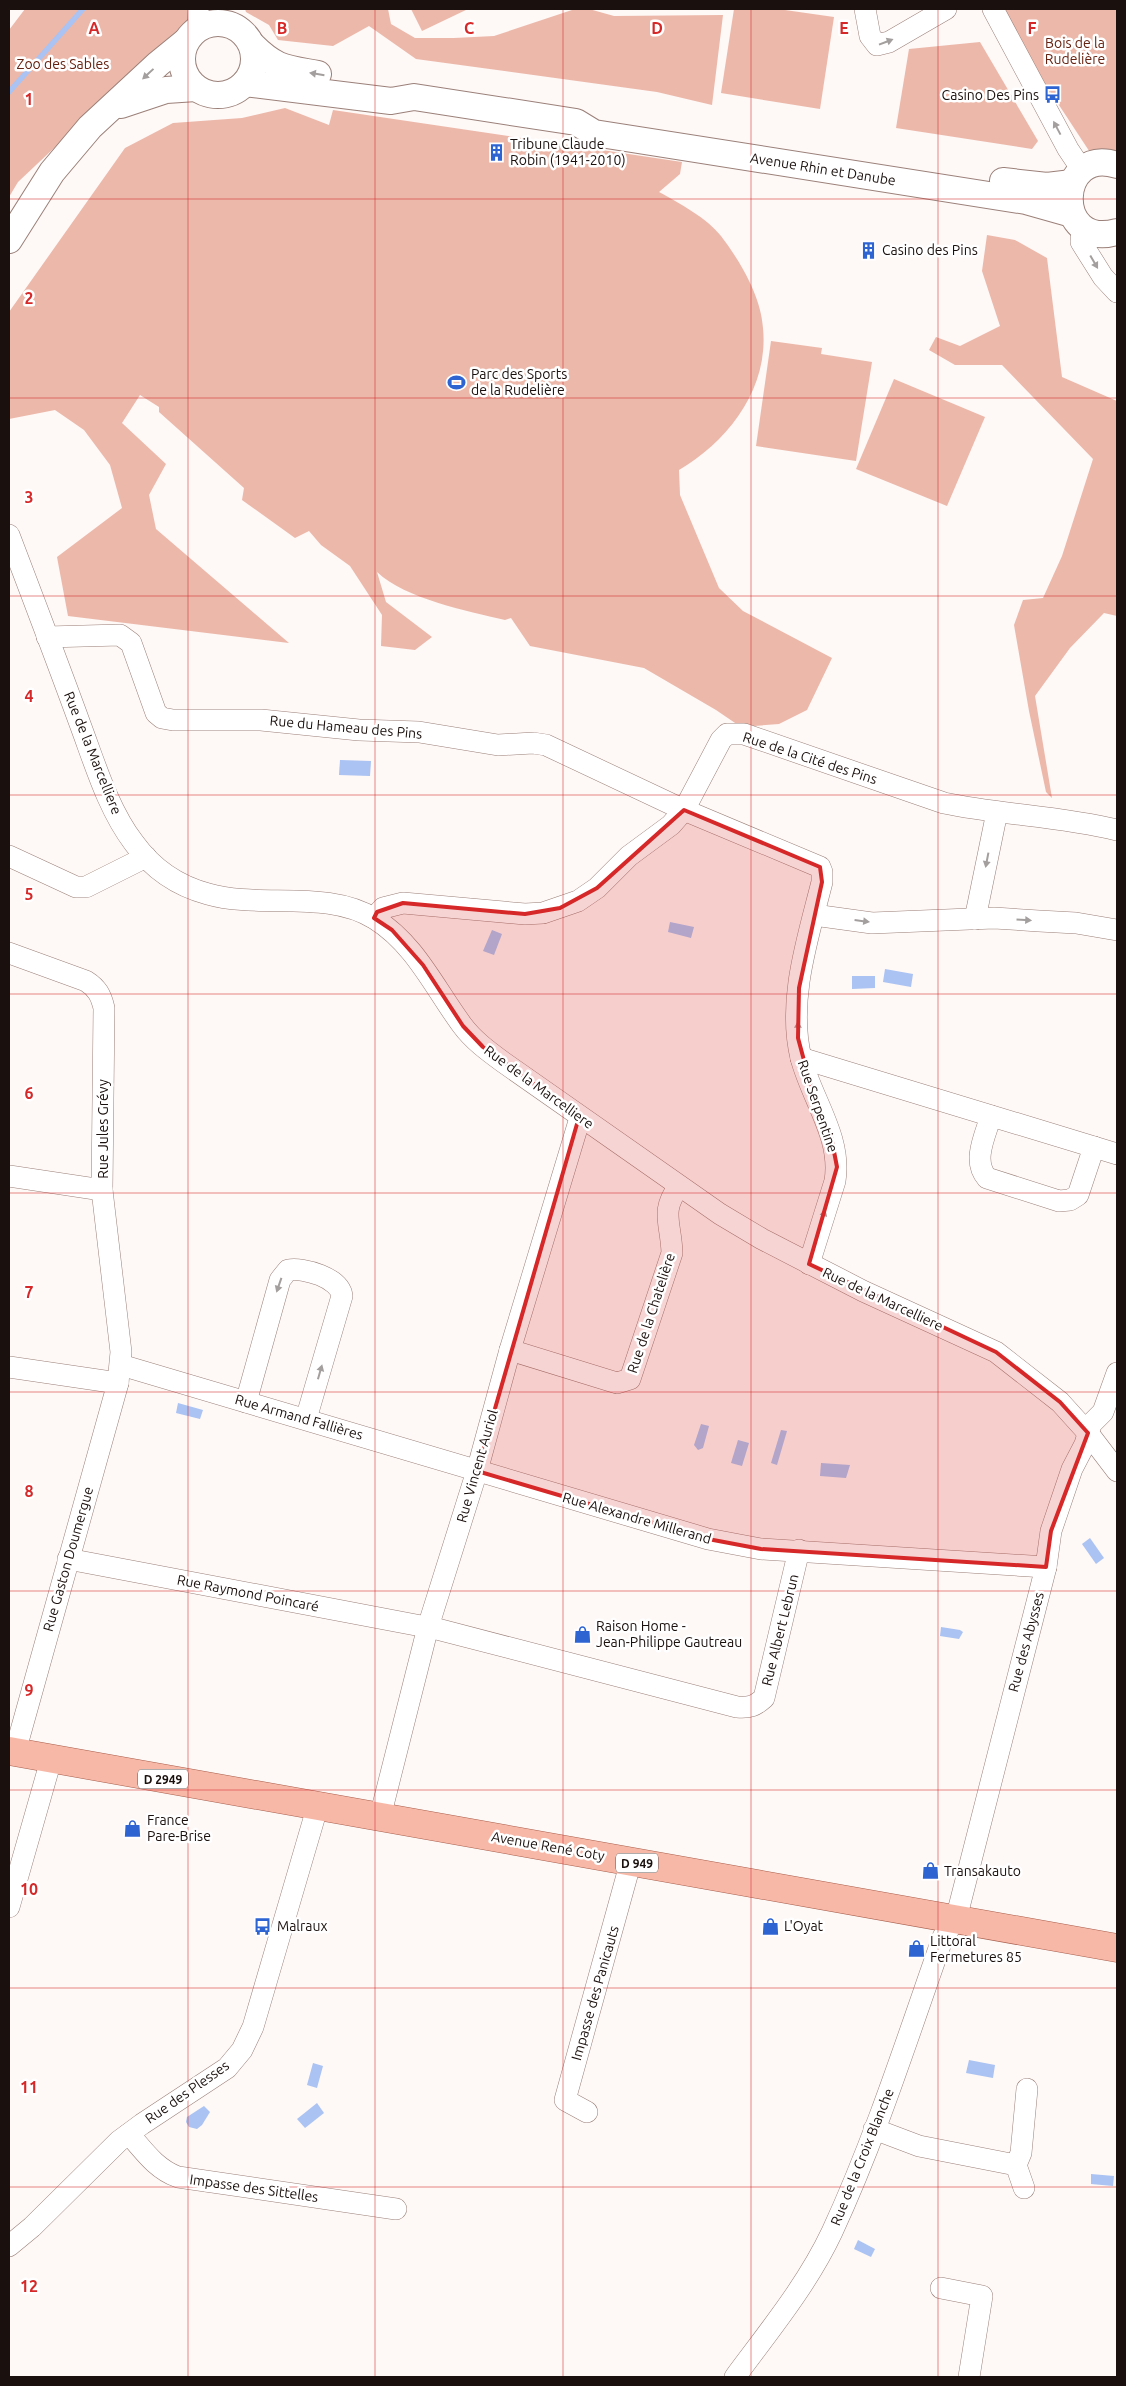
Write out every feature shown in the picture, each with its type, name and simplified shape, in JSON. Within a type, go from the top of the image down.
[{"type":"main road","name":"Avenue René Coty","points":[[12,1752],[1117,1948]]},
{"type":"street","points":[[865,9],[870,36],[877,45],[889,42],[946,9]]},
{"type":"street","points":[[993,9],[1068,149],[1077,177],[1069,204],[1077,220],[1082,242],[1103,277],[1117,289]]},
{"type":"street","points":[[9,240],[52,172],[90,127],[113,108],[194,26],[219,22],[231,24],[247,36],[252,45],[254,66],[246,83],[230,93],[210,94],[196,88],[166,90],[113,108]]},
{"type":"street","points":[[194,26],[182,53],[183,71],[196,88]]},
{"type":"street","name":"Avenue Rhin et Danube","points":[[252,45],[268,61],[277,66],[392,86],[414,97],[576,122],[596,118],[1046,186],[1077,177],[1097,163],[1117,165]]},
{"type":"street","name":"Avenue Rhin et Danube","points":[[246,83],[391,101],[414,97]]},
{"type":"street","name":"Avenue Rhin et Danube","points":[[576,122],[594,133],[1026,201],[1077,220],[1093,232],[1104,235],[1117,232]]},
{"type":"street","name":"Rue de la Marcelliere","points":[[9,535],[108,796],[133,842],[163,873],[182,884],[207,894],[231,898],[342,906],[361,911],[374,918],[392,930],[417,958],[463,1026],[483,1047],[580,1118],[720,1214],[809,1264],[996,1352],[1060,1402],[1088,1433],[1117,1470]]},
{"type":"street","name":"Rue du Hameau des Pins","points":[[47,636],[120,635],[128,638],[156,713],[162,718],[174,720],[261,720],[359,730],[419,732],[498,745],[533,743],[546,745],[684,810]]},
{"type":"street","name":"Rue de la Cité des Pins","points":[[374,918],[383,908],[403,903],[525,914],[543,913],[578,901],[598,888],[629,856],[671,826],[684,810],[721,740],[727,734],[744,734],[944,804],[1092,824],[1117,830]]},
{"type":"street","name":"Rue Serpentine","points":[[684,810],[820,866],[822,872],[822,882],[803,957],[799,988],[798,1038],[801,1058],[836,1150],[837,1167],[835,1181],[809,1264]]},
{"type":"street","points":[[975,919],[997,812]]},
{"type":"street","points":[[9,856],[76,887],[86,888],[146,857]]},
{"type":"street","points":[[814,915],[872,923],[975,919],[1076,923],[1117,930]]},
{"type":"street","name":"Rue Jules Grévy","points":[[9,953],[86,981],[101,996],[104,1008],[102,1190],[119,1374]]},
{"type":"street","points":[[801,1058],[1117,1154]]},
{"type":"street","points":[[991,1116],[978,1162],[981,1171],[987,1178],[1059,1201],[1070,1200],[1078,1195],[1094,1147]]},
{"type":"street","name":"Rue Vincent Auriol","points":[[380,1816],[428,1627],[477,1471],[510,1350],[580,1118]]},
{"type":"street","points":[[9,1176],[102,1190]]},
{"type":"street","name":"Rue de la Chatelière","points":[[510,1350],[618,1383],[630,1379],[672,1253],[672,1235],[667,1211],[668,1201],[679,1186]]},
{"type":"street","points":[[246,1402],[280,1280],[288,1270],[295,1269],[331,1280],[341,1290],[342,1296],[306,1419]]},
{"type":"street","name":"Rue Armand Fallières","points":[[9,1367],[119,1374],[246,1402],[477,1471]]},
{"type":"street","name":"Rue des Abysses","points":[[956,1919],[1046,1567],[1051,1531],[1072,1469],[1091,1424],[1102,1412],[1117,1373]]},
{"type":"street","name":"Rue Gaston Doumergue","points":[[12,1752],[119,1374]]},
{"type":"street","name":"Rue Alexandre Millerand","points":[[477,1471],[708,1539],[761,1549],[799,1550]]},
{"type":"street","points":[[799,1550],[1046,1567]]},
{"type":"street","name":"Rue Albert Lebrun","points":[[428,1627],[737,1707],[755,1706],[764,1698],[799,1550]]},
{"type":"street","name":"Rue Raymond Poincaré","points":[[68,1559],[428,1627]]},
{"type":"street","points":[[9,1907],[51,1760]]},
{"type":"street","name":"Rue des Plesses","points":[[9,2246],[129,2134],[227,2068],[242,2050],[252,2027],[318,1806]]},
{"type":"street","name":"Impasse des Panicauts","points":[[587,2112],[565,2100],[631,1861]]},
{"type":"street","name":"Rue de la Croix Blanche","points":[[735,2377],[797,2293],[826,2242],[874,2129],[943,1937],[956,1919]]},
{"type":"street","points":[[1024,2188],[1016,2165],[1021,2153],[1027,2089]]},
{"type":"street","points":[[874,2129],[919,2146],[1016,2165]]},
{"type":"street","name":"Impasse des Sittelles","points":[[129,2134],[156,2165],[165,2172],[178,2177],[396,2209]]},
{"type":"street","points":[[942,2288],[982,2296],[969,2377]]},
{"type":"highlighted area","points":[[684,810],[820,867],[822,882],[799,988],[798,1038],[812,1090],[831,1136],[837,1167],[809,1264],[996,1352],[1060,1402],[1088,1433],[1051,1531],[1046,1567],[761,1549],[708,1539],[477,1471],[579,1117],[483,1047],[463,1026],[423,965],[392,930],[374,918],[377,912],[403,903],[525,914],[560,908],[597,888]]},
{"type":"green space","name":"Zoo des Sables","points":[[25,9],[190,9],[189,18],[171,44],[104,101],[18,182],[9,197],[9,30]]},
{"type":"green space","points":[[245,9],[388,9],[391,24],[415,38],[494,36],[575,9],[589,9],[614,16],[723,15],[712,105],[657,92],[416,59],[369,26],[333,46],[278,40],[269,25],[246,12]]},
{"type":"green space","points":[[411,9],[468,9],[422,31]]},
{"type":"green space","points":[[734,9],[778,9],[834,17],[820,109],[721,93]]},
{"type":"green space","name":"Bois de la Rudelière","points":[[996,9],[1117,9],[1117,167],[1097,163]]},
{"type":"green space","points":[[980,42],[1038,141],[1032,149],[896,128],[909,49]]},
{"type":"green space","name":"Parc des Sports de la Rudelière","points":[[285,108],[329,125],[333,110],[682,162],[680,174],[659,192],[692,211],[708,223],[721,236],[735,256],[754,291],[758,304],[763,328],[763,350],[759,372],[752,392],[742,411],[714,444],[679,470],[680,495],[719,588],[743,611],[832,658],[807,710],[779,724],[741,727],[716,710],[644,668],[530,646],[511,618],[505,620],[420,597],[404,590],[377,572],[386,602],[432,637],[415,650],[381,646],[382,615],[350,566],[321,545],[309,531],[295,538],[242,500],[244,488],[159,412],[159,407],[140,395],[122,423],[166,464],[149,495],[156,529],[289,643],[68,616],[57,557],[122,508],[110,465],[84,430],[55,410],[9,419],[9,312],[125,148],[173,123],[242,118]]},
{"type":"green space","points":[[987,235],[1015,240],[1047,258],[1062,377],[1117,401],[1117,616],[1104,613],[1070,648],[1035,696],[1052,798],[1046,792],[1014,625],[1023,600],[1043,598],[1062,556],[1093,459],[1002,365],[955,365],[929,350],[936,337],[960,346],[1000,326],[982,271]]},
{"type":"green space","points":[[771,341],[822,348],[821,354],[872,362],[856,461],[756,446]]},
{"type":"green space","points":[[894,379],[985,417],[947,506],[856,469]]},
{"type":"water","points":[[340,760],[371,761],[370,776],[339,775]]},
{"type":"water","points":[[670,922],[694,927],[691,938],[668,932]]},
{"type":"water","points":[[492,930],[502,934],[494,955],[483,951]]},
{"type":"water","points":[[885,969],[913,974],[911,987],[883,982]]},
{"type":"water","points":[[852,976],[875,976],[875,988],[852,989]]},
{"type":"water","points":[[178,1403],[203,1410],[200,1419],[176,1413]]},
{"type":"water","points":[[701,1424],[709,1426],[703,1448],[698,1450],[694,1445]]},
{"type":"water","points":[[781,1430],[787,1431],[777,1465],[771,1463]]},
{"type":"water","points":[[738,1440],[749,1443],[742,1466],[731,1463]]},
{"type":"water","points":[[821,1463],[850,1465],[846,1478],[820,1476]]},
{"type":"water","points":[[1090,1538],[1104,1558],[1096,1564],[1082,1544]]},
{"type":"water","points":[[941,1627],[963,1632],[959,1639],[940,1636]]},
{"type":"water","points":[[969,2060],[995,2065],[993,2078],[966,2073]]},
{"type":"water","points":[[313,2063],[323,2066],[317,2088],[307,2085]]},
{"type":"water","points":[[317,2103],[324,2113],[305,2128],[297,2119]]},
{"type":"water","points":[[204,2106],[210,2112],[202,2125],[197,2129],[189,2127],[186,2122],[187,2117]]},
{"type":"water","points":[[1091,2174],[1114,2176],[1113,2186],[1091,2184]]},
{"type":"water","points":[[858,2240],[875,2249],[871,2257],[854,2249]]},
{"type":"waterway","points":[[9,92],[83,9]]},
{"type":"place","name":"Casino Des Pins","points":[[1053,95]]},
{"type":"place","name":"Tribune Claude Robin (1941-2010)","points":[[496,152]]},
{"type":"place","name":"Casino des Pins","points":[[868,250]]},
{"type":"place","name":"Parc des Sports de la Rudelière","points":[[457,382]]},
{"type":"place","name":"Raison Home - Jean-Philippe Gautreau","points":[[582,1634]]},
{"type":"place","name":"France Pare-Brise","points":[[133,1828]]},
{"type":"place","name":"Transakauto","points":[[930,1871]]},
{"type":"place","name":"Malraux","points":[[263,1926]]},
{"type":"place","name":"L'Oyat","points":[[770,1926]]},
{"type":"place","name":"Littoral Fermetures 85","points":[[916,1949]]}]
